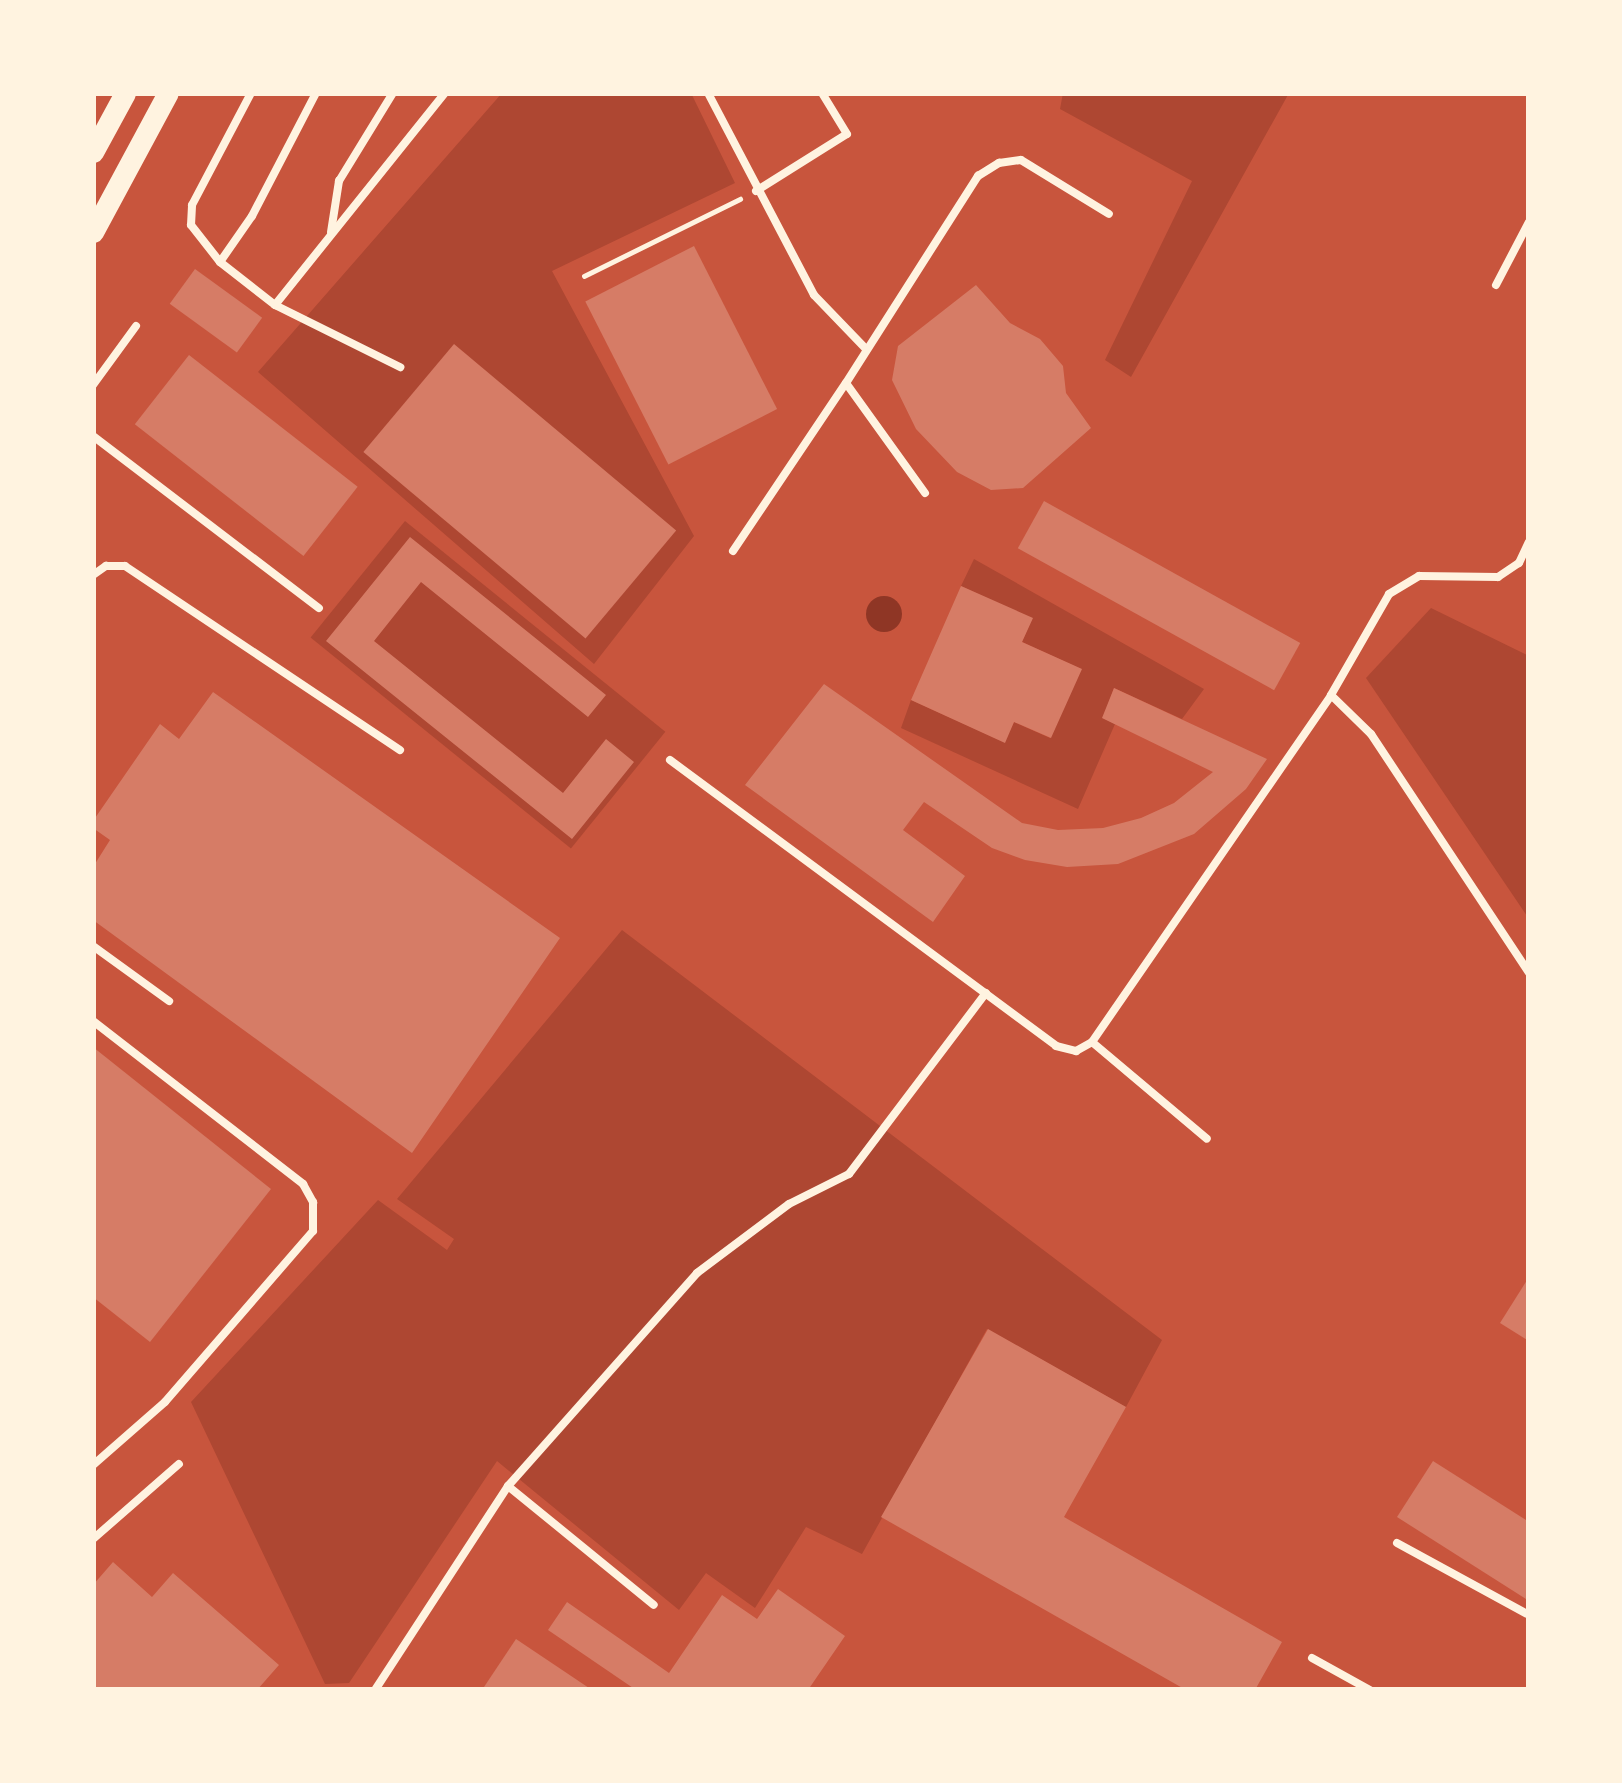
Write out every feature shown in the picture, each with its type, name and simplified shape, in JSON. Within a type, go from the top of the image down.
[{"type":"main road","points":[[93,152],[125,93]]},
{"type":"main road","points":[[93,232],[168,93]]},
{"type":"lane","points":[[250,93],[192,206],[191,225],[220,262],[275,305],[400,367]]},
{"type":"lane","points":[[220,262],[252,216],[316,93]]},
{"type":"lane","points":[[330,236],[339,181],[393,93]]},
{"type":"lane","points":[[275,305],[445,93]]},
{"type":"lane","points":[[709,93],[814,295],[865,348]]},
{"type":"lane","points":[[756,191],[847,134],[822,93]]},
{"type":"lane","points":[[733,551],[978,176],[999,163],[1021,160],[1109,214]]},
{"type":"lane","points":[[1496,285],[1529,222]]},
{"type":"lane","points":[[93,385],[136,326]]},
{"type":"lane","points":[[846,383],[925,494]]},
{"type":"lane","points":[[93,436],[319,608]]},
{"type":"lane","points":[[670,760],[1056,1046],[1076,1052],[1092,1042],[1330,695],[1389,594],[1419,576],[1498,577],[1519,563],[1529,542]]},
{"type":"lane","points":[[93,575],[106,566],[125,566],[400,751]]},
{"type":"lane","points":[[1330,695],[1371,734],[1529,974]]},
{"type":"lane","points":[[93,946],[169,1001]]},
{"type":"lane","points":[[375,1690],[508,1486],[697,1273],[789,1204],[849,1174],[986,993]]},
{"type":"lane","points":[[93,1021],[303,1184],[313,1202],[314,1231],[298,1256],[164,1402],[93,1466]]},
{"type":"lane","points":[[1092,1042],[1208,1138]]},
{"type":"lane","points":[[93,1539],[179,1464]]},
{"type":"lane","points":[[508,1486],[654,1605]]},
{"type":"lane","points":[[1397,1543],[1529,1616]]},
{"type":"lane","points":[[1312,1658],[1370,1690]]},
{"type":"path","points":[[584,276],[756,191]]},
{"type":"shaded area","points":[[502,93],[691,93],[735,183],[552,271],[694,536],[594,664],[258,372]]},
{"type":"shaded area","points":[[1063,93],[1289,93],[1131,377],[1105,360],[1192,181],[1060,109]]},
{"type":"shaded area","points":[[405,521],[665,732],[571,848],[311,638]]},
{"type":"shaded area","points":[[974,559],[1204,689],[1182,719],[1114,688],[1103,718],[1115,724],[1078,809],[901,728],[911,700],[1004,742],[1014,722],[1050,738],[1081,669],[1022,642],[1032,619],[961,586]]},
{"type":"shaded area","points":[[884,596],[896,602],[902,614],[896,626],[884,632],[872,626],[866,614],[872,602]]},
{"type":"shaded area","points":[[1431,608],[1529,656],[1529,919],[1366,678]]},
{"type":"shaded area","points":[[622,930],[1162,1340],[1126,1407],[987,1329],[862,1554],[806,1527],[755,1608],[706,1573],[679,1610],[497,1461],[349,1683],[325,1684],[191,1402],[378,1200],[447,1250],[454,1239],[397,1199]]},
{"type":"building","points":[[694,246],[777,409],[668,464],[585,301]]},
{"type":"building","points":[[195,269],[262,318],[237,353],[170,304]]},
{"type":"building","points":[[976,285],[1010,323],[1040,339],[1063,366],[1066,393],[1091,428],[1023,488],[991,490],[957,472],[916,429],[892,380],[898,346]]},
{"type":"building","points":[[454,344],[676,530],[586,638],[363,452]]},
{"type":"building","points":[[189,355],[358,487],[303,556],[135,424]]},
{"type":"building","points":[[1044,501],[1300,643],[1274,690],[1018,548]]},
{"type":"building","points":[[410,537],[606,695],[588,717],[421,582],[374,641],[563,793],[606,739],[634,762],[572,839],[326,641]]},
{"type":"building","points":[[961,586],[1033,618],[1022,642],[1082,669],[1051,738],[1014,722],[1005,743],[911,700]]},
{"type":"building","points":[[824,684],[1022,823],[1058,830],[1103,828],[1141,818],[1174,803],[1213,772],[1102,718],[1114,688],[1267,759],[1246,789],[1194,834],[1118,864],[1067,867],[1025,860],[992,848],[924,802],[903,830],[965,876],[933,922],[745,785]]},
{"type":"building","points":[[213,692],[560,938],[412,1153],[93,920],[93,867],[110,840],[93,828],[93,821],[160,724],[179,739]]},
{"type":"building","points":[[93,1047],[271,1189],[150,1342],[93,1297]]},
{"type":"building","points":[[1529,1277],[1529,1341],[1500,1323]]},
{"type":"building","points":[[988,1329],[1126,1407],[1064,1517],[1282,1642],[1255,1690],[1186,1690],[881,1517]]},
{"type":"building","points":[[1433,1461],[1529,1522],[1529,1601],[1397,1517]]},
{"type":"building","points":[[113,1562],[152,1597],[173,1573],[279,1665],[257,1690],[93,1690],[93,1585]]},
{"type":"building","points":[[778,1589],[845,1636],[808,1690],[636,1690],[548,1630],[567,1602],[669,1673],[722,1595],[757,1619]]},
{"type":"building","points":[[516,1639],[592,1690],[482,1690]]}]
